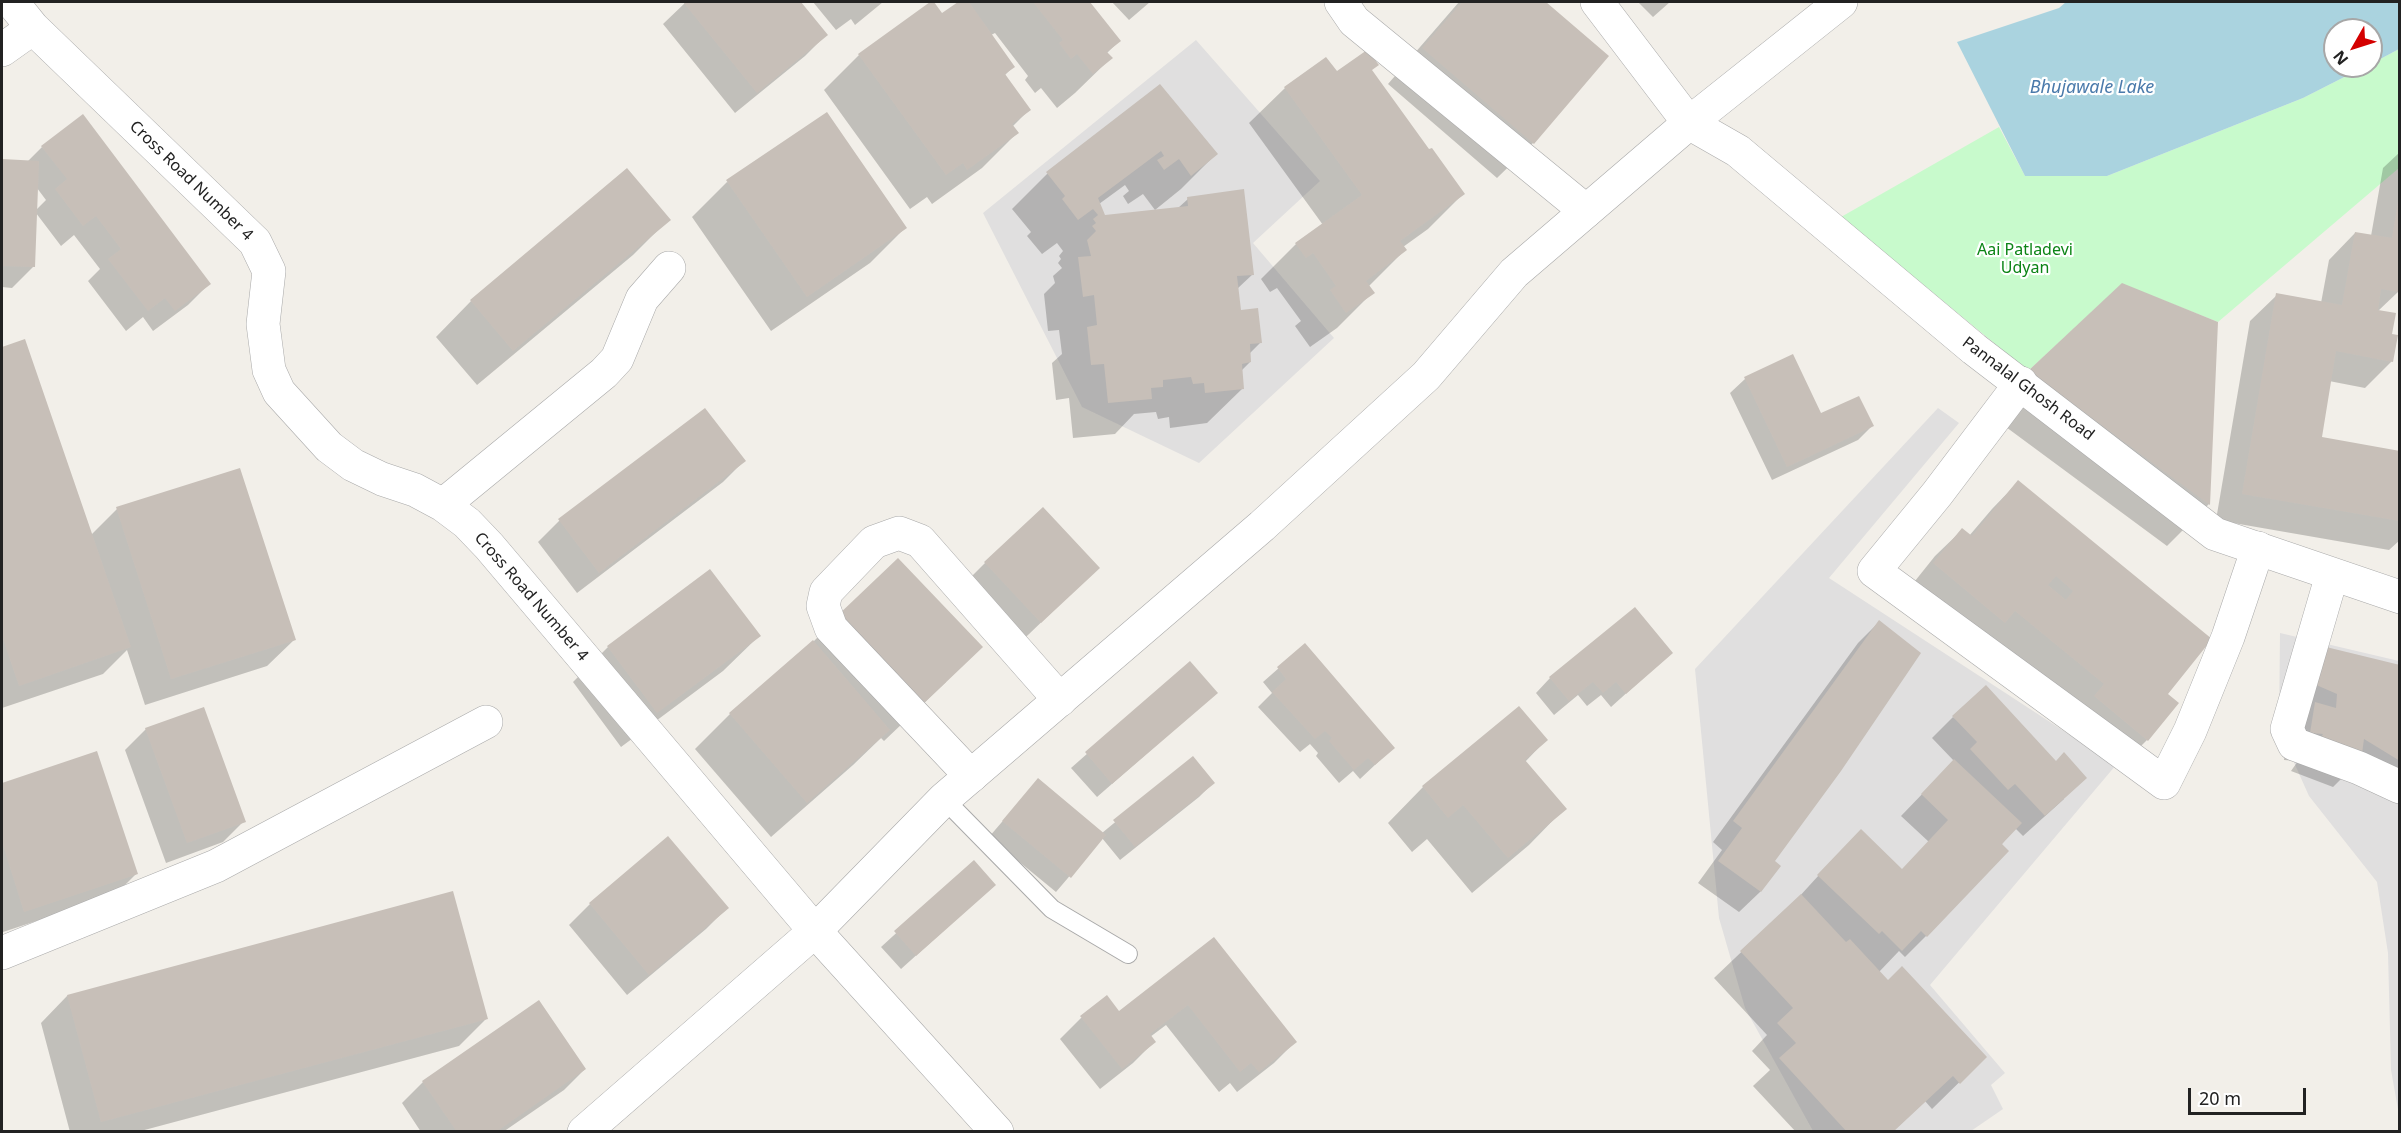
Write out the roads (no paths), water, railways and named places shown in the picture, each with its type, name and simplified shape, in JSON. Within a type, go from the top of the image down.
[{"type":"street","name":"Cross Road Number 4","points":[[12,2],[33,28],[255,242],[269,271],[263,324],[269,370],[279,392],[329,447],[352,465],[382,479],[415,490],[443,505],[489,546],[815,932],[997,1131]]},
{"type":"street","points":[[1341,2],[1354,21],[1586,211]]},
{"type":"street","points":[[1597,2],[1689,123]]},
{"type":"street","points":[[584,1131],[815,932],[944,799],[1262,526],[1426,376],[1514,273],[1689,123],[1841,2]]},
{"type":"street","points":[[2,50],[33,28]]},
{"type":"street","name":"Pannalal Ghosh Road","points":[[1689,123],[1738,151],[1974,349],[2215,534],[2400,597]]},
{"type":"street","points":[[443,505],[617,359],[642,299],[669,268]]},
{"type":"street","points":[[2021,383],[1937,494],[1874,571],[2163,783],[2190,731],[2228,637],[2258,548]]},
{"type":"street","points":[[971,776],[831,628],[823,606],[826,592],[874,542],[899,533],[920,541],[1060,700]]},
{"type":"street","points":[[2332,575],[2287,729],[2294,744],[2359,768],[2400,787]]},
{"type":"street","points":[[2,953],[216,866],[486,722]]},
{"type":"lane","points":[[944,799],[1052,909],[1128,954]]},
{"type":"water","name":"Bhujawale Lake","points":[[2066,2],[2399,2],[2399,49],[2383,58],[2383,18],[2323,18],[2323,78],[2342,78],[2303,98],[2107,176],[2025,176],[1957,42],[2059,8]]},
{"type":"park label","name":"Aai Patladevi Udyan","points":[[2025,259]]}]
